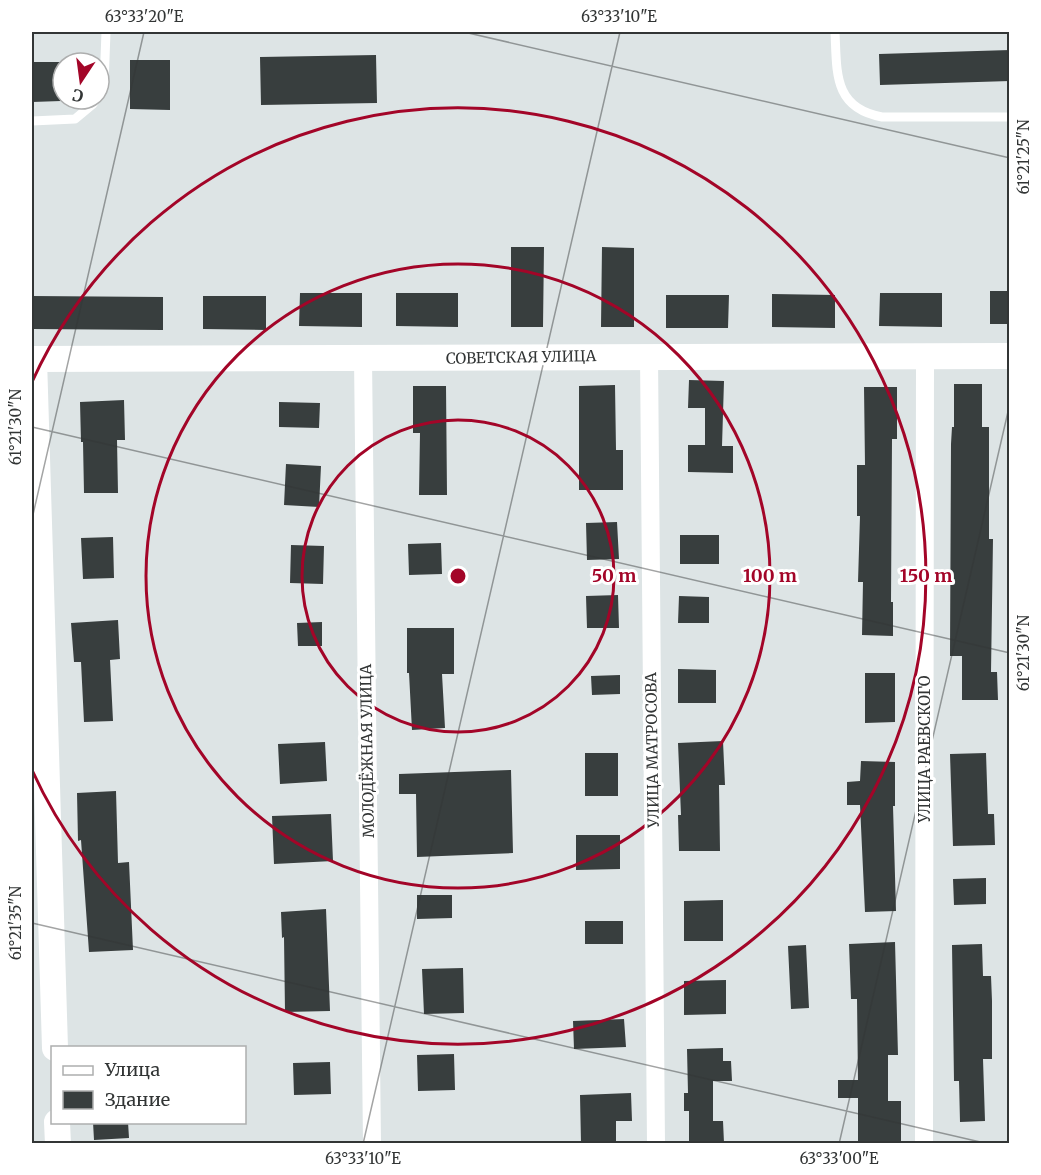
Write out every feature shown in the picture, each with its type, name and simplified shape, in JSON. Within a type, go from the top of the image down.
[{"type":"street","name":"УЛИЦА РАЕВСКОГО","points":[[924,1143],[925,355]]},
{"type":"street","name":"УЛИЦА МАТРОСОВА","points":[[649,356],[656,1143]]},
{"type":"street","name":"СОВЕТСКАЯ УЛИЦА","points":[[32,359],[1010,356]]},
{"type":"street","name":"МОЛОДЁЖНАЯ УЛИЦА","points":[[363,358],[372,1143]]},
{"type":"street","points":[[32,359],[55,1046]]},
{"type":"street","points":[[57,1124],[58,1143]]},
{"type":"lane","points":[[105,51],[106,32]]},
{"type":"lane","points":[[835,32],[837,78],[842,92],[856,108],[869,115],[882,117],[1010,117]]},
{"type":"lane","points":[[32,121],[75,119],[85,111]]},
{"type":"building","points":[[1010,50],[1010,81],[880,85],[879,54]]},
{"type":"building","points":[[376,55],[377,103],[261,105],[260,57]]},
{"type":"building","points":[[130,60],[170,60],[170,110],[130,109]]},
{"type":"building","points":[[32,62],[51,62],[51,101],[32,102]]},
{"type":"building","points":[[511,247],[544,247],[543,327],[511,327]]},
{"type":"building","points":[[602,247],[634,248],[634,327],[601,327]]},
{"type":"building","points":[[990,291],[1010,291],[1010,324],[990,324]]},
{"type":"building","points":[[300,293],[362,293],[362,327],[299,326]]},
{"type":"building","points":[[396,293],[458,293],[458,327],[396,326]]},
{"type":"building","points":[[880,293],[942,293],[942,327],[879,326]]},
{"type":"building","points":[[772,294],[835,295],[835,328],[772,327]]},
{"type":"building","points":[[666,295],[729,295],[728,328],[666,328]]},
{"type":"building","points":[[32,296],[163,297],[163,330],[32,329]]},
{"type":"building","points":[[203,296],[266,296],[266,330],[203,329]]},
{"type":"building","points":[[689,380],[724,381],[722,446],[733,446],[733,473],[688,472],[688,445],[705,445],[705,408],[688,408]]},
{"type":"building","points":[[954,384],[982,384],[982,427],[989,427],[989,539],[993,539],[991,672],[997,672],[998,700],[962,700],[962,656],[950,656],[951,444],[952,427],[954,427]]},
{"type":"building","points":[[615,385],[616,450],[623,450],[623,490],[579,490],[579,386]]},
{"type":"building","points":[[413,386],[446,386],[447,495],[419,495],[420,433],[413,433]]},
{"type":"building","points":[[864,387],[897,387],[897,439],[892,439],[891,602],[893,602],[893,636],[862,635],[863,582],[858,582],[860,516],[857,516],[857,465],[865,465]]},
{"type":"building","points":[[124,400],[125,440],[117,440],[118,493],[84,493],[80,402]]},
{"type":"building","points":[[279,402],[320,403],[319,428],[279,427]]},
{"type":"building","points":[[286,464],[321,466],[319,507],[284,505]]},
{"type":"building","points":[[617,522],[619,559],[587,560],[586,523]]},
{"type":"building","points":[[680,535],[719,535],[719,564],[680,564]]},
{"type":"building","points":[[113,537],[114,578],[83,579],[81,538]]},
{"type":"building","points":[[441,543],[442,574],[409,575],[408,544]]},
{"type":"building","points":[[291,545],[324,546],[323,584],[290,583]]},
{"type":"building","points":[[618,595],[619,628],[587,628],[586,596]]},
{"type":"building","points":[[679,596],[709,597],[709,623],[678,623]]},
{"type":"building","points":[[118,620],[120,659],[110,660],[113,721],[84,722],[81,662],[74,662],[71,623]]},
{"type":"building","points":[[322,622],[322,646],[298,646],[297,623]]},
{"type":"building","points":[[407,628],[454,628],[454,674],[442,674],[445,728],[412,730],[409,673],[407,673]]},
{"type":"building","points":[[678,669],[716,670],[716,703],[678,703]]},
{"type":"building","points":[[865,673],[895,673],[895,722],[865,723]]},
{"type":"building","points":[[620,675],[620,694],[592,695],[591,676]]},
{"type":"building","points":[[723,741],[725,785],[719,785],[720,851],[679,851],[678,815],[681,815],[678,743]]},
{"type":"building","points":[[325,742],[327,781],[280,784],[278,744]]},
{"type":"building","points":[[585,753],[618,753],[618,796],[585,796]]},
{"type":"building","points":[[986,753],[988,814],[994,814],[995,845],[953,846],[950,754]]},
{"type":"building","points":[[861,761],[895,762],[895,806],[893,806],[896,911],[865,912],[860,805],[847,805],[847,782],[860,781]]},
{"type":"building","points":[[511,770],[513,853],[417,857],[416,794],[399,794],[399,774]]},
{"type":"building","points":[[116,791],[118,863],[129,862],[133,950],[89,952],[81,840],[78,841],[77,793]]},
{"type":"building","points":[[331,814],[333,861],[274,864],[272,816]]},
{"type":"building","points":[[576,835],[620,835],[620,869],[576,870]]},
{"type":"building","points":[[986,878],[986,904],[954,905],[953,879]]},
{"type":"building","points":[[417,895],[452,895],[452,918],[417,919]]},
{"type":"building","points":[[723,900],[723,941],[684,941],[684,901]]},
{"type":"building","points":[[326,909],[330,1011],[285,1012],[284,937],[282,938],[281,912]]},
{"type":"building","points":[[585,921],[623,921],[623,944],[585,944]]},
{"type":"building","points":[[895,942],[898,1055],[888,1055],[888,1101],[901,1101],[901,1143],[858,1143],[858,1098],[838,1098],[838,1080],[858,1080],[857,999],[851,999],[849,944]]},
{"type":"building","points":[[982,944],[983,976],[991,976],[992,1001],[992,1059],[983,1059],[985,1121],[960,1122],[959,1081],[954,1081],[952,945]]},
{"type":"building","points":[[806,945],[809,1008],[791,1009],[788,946]]},
{"type":"building","points":[[463,968],[464,1013],[424,1014],[422,969]]},
{"type":"building","points":[[726,980],[726,1014],[684,1015],[684,981]]},
{"type":"building","points":[[624,1019],[626,1047],[574,1049],[573,1021]]},
{"type":"building","points":[[723,1048],[723,1061],[731,1061],[732,1081],[713,1081],[713,1121],[723,1121],[724,1143],[689,1143],[689,1111],[684,1111],[684,1093],[688,1093],[687,1049]]},
{"type":"building","points":[[454,1054],[455,1090],[418,1091],[417,1055]]},
{"type":"building","points":[[330,1062],[331,1094],[294,1095],[293,1063]]},
{"type":"building","points":[[631,1093],[632,1121],[616,1121],[616,1143],[581,1143],[580,1095]]},
{"type":"building","points":[[93,1124],[128,1124],[129,1138],[94,1140]]}]
